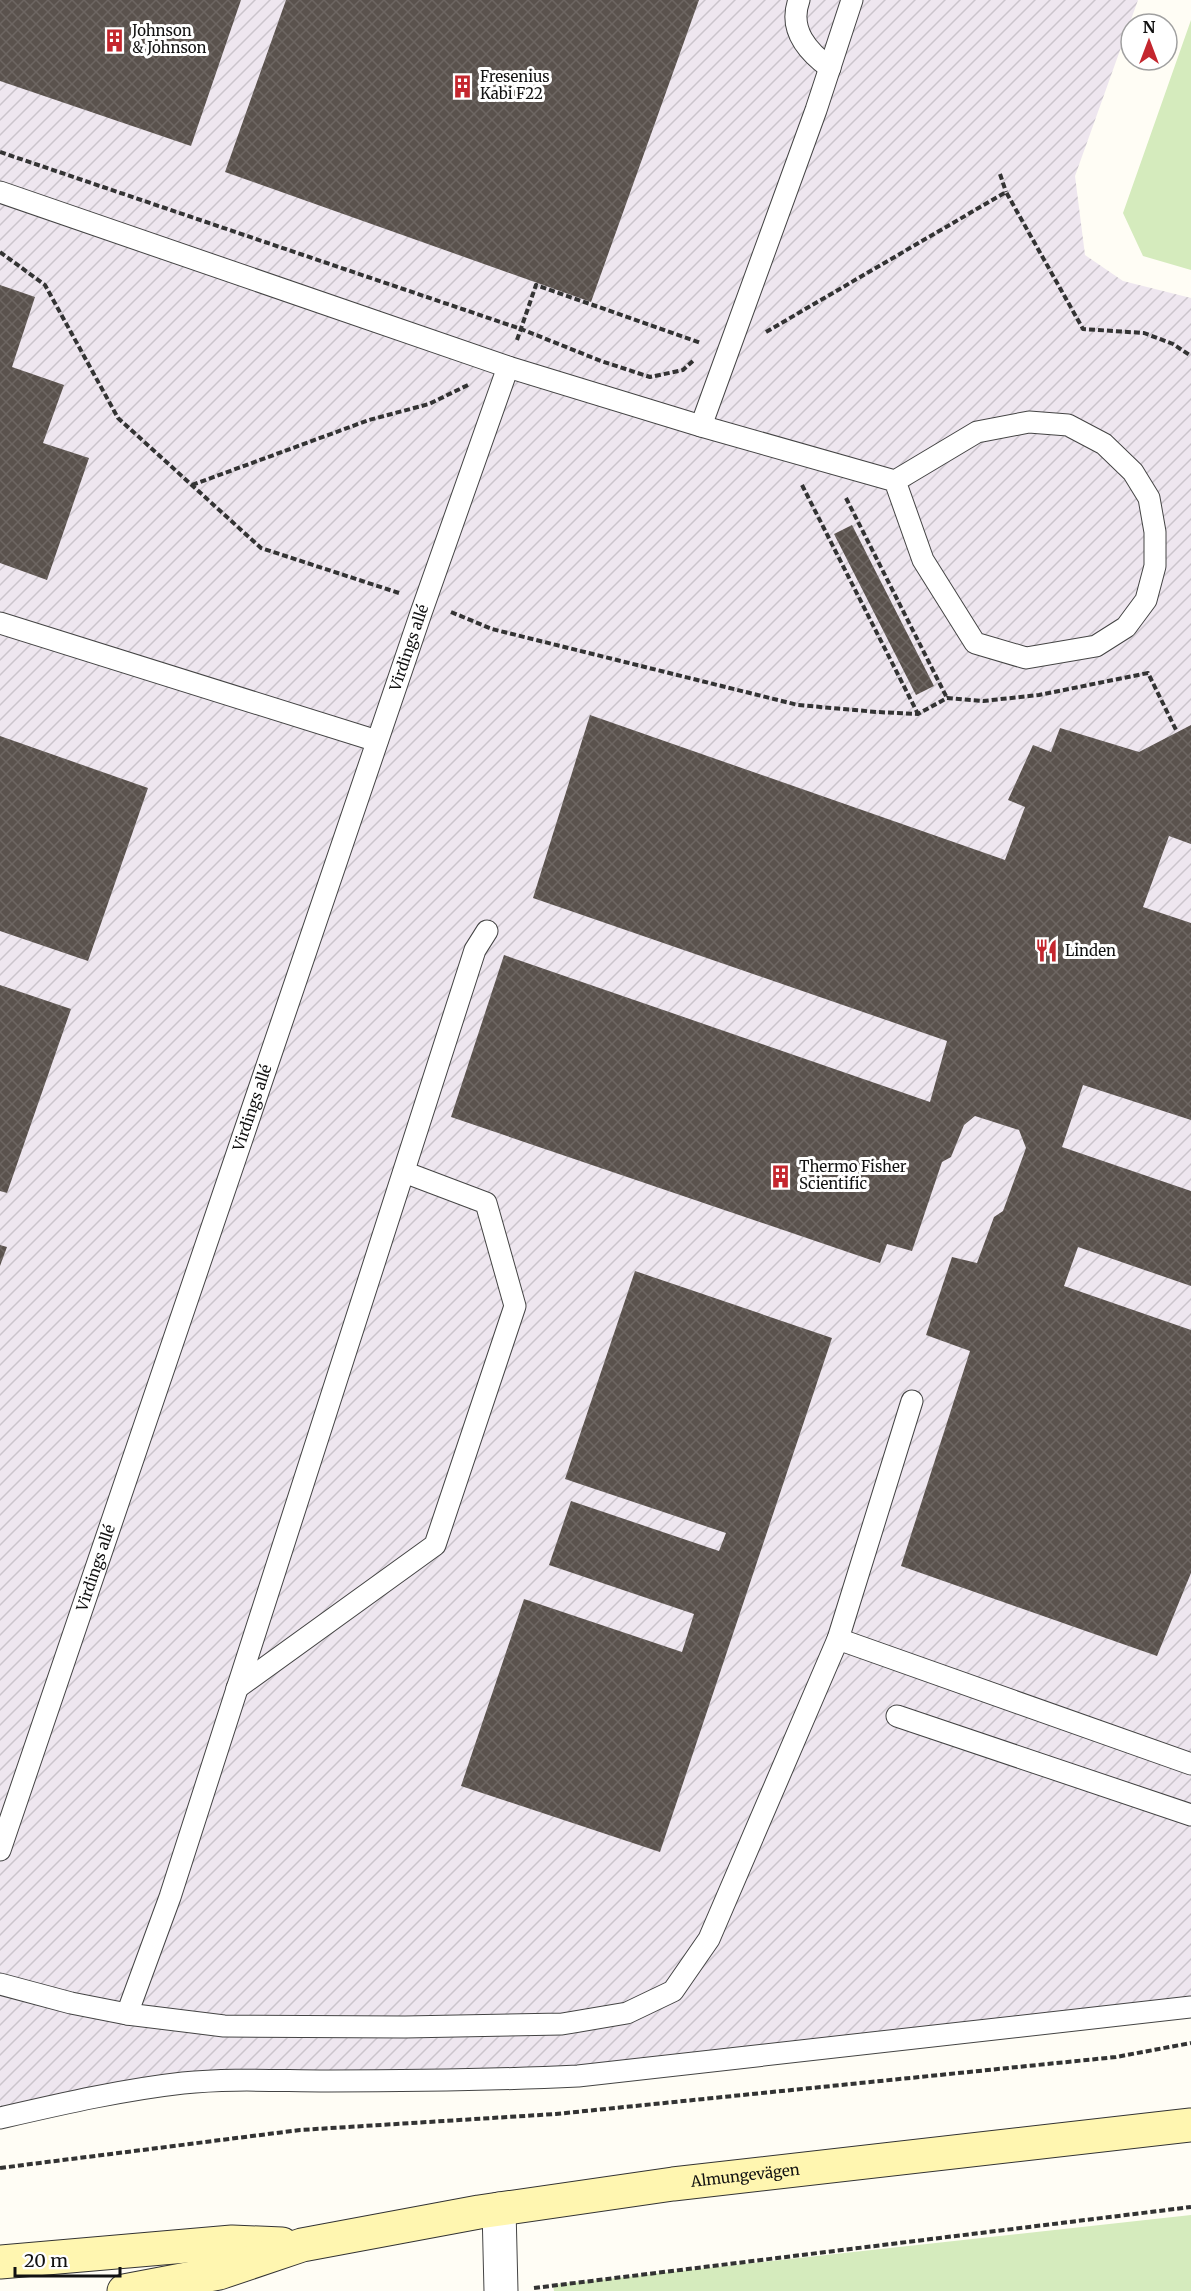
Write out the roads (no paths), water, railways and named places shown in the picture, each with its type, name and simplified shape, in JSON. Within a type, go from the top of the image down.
[{"type":"main road","name":"Almungevägen","points":[[124,2291],[219,2273],[302,2245],[499,2210],[673,2184],[1191,2125]]},
{"type":"main road","name":"Almungevägen","points":[[0,2262],[232,2242],[302,2245]]},
{"type":"street","points":[[499,2210],[516,2290]]},
{"type":"lane","points":[[799,0],[798,34],[812,55],[830,68]]},
{"type":"lane","points":[[701,426],[830,68],[852,0]]},
{"type":"lane","points":[[0,192],[508,367],[701,426],[895,481],[977,432],[1029,422],[1068,425],[1104,444],[1133,472],[1149,498],[1155,532],[1155,566],[1146,600],[1126,627],[1096,646],[1026,658],[975,643],[923,560],[895,481]]},
{"type":"lane","name":"Virdings allé","points":[[0,1850],[377,741],[508,367]]},
{"type":"lane","points":[[0,623],[377,741]]},
{"type":"lane","points":[[127,2014],[170,1897],[475,950],[487,931]]},
{"type":"lane","points":[[237,1688],[435,1545],[515,1306],[486,1203],[404,1172]]},
{"type":"lane","points":[[0,1984],[72,2003],[127,2014],[224,2026],[405,2027],[562,2024],[627,2013],[673,1991],[709,1939],[838,1639],[912,1401]]},
{"type":"lane","points":[[838,1639],[1189,1757]]},
{"type":"lane","points":[[897,1716],[1191,1815]]},
{"type":"lane","points":[[0,2118],[106,2094],[183,2083],[261,2079],[328,2081],[578,2076],[1191,2007]]},
{"type":"place","name":"Johnson & Johnson","points":[[114,40]]},
{"type":"place","name":"Fresenius Kabi F22","points":[[462,86]]},
{"type":"place","name":"Linden","points":[[1047,951]]},
{"type":"place","name":"Thermo Fisher Scientific","points":[[781,1176]]}]
